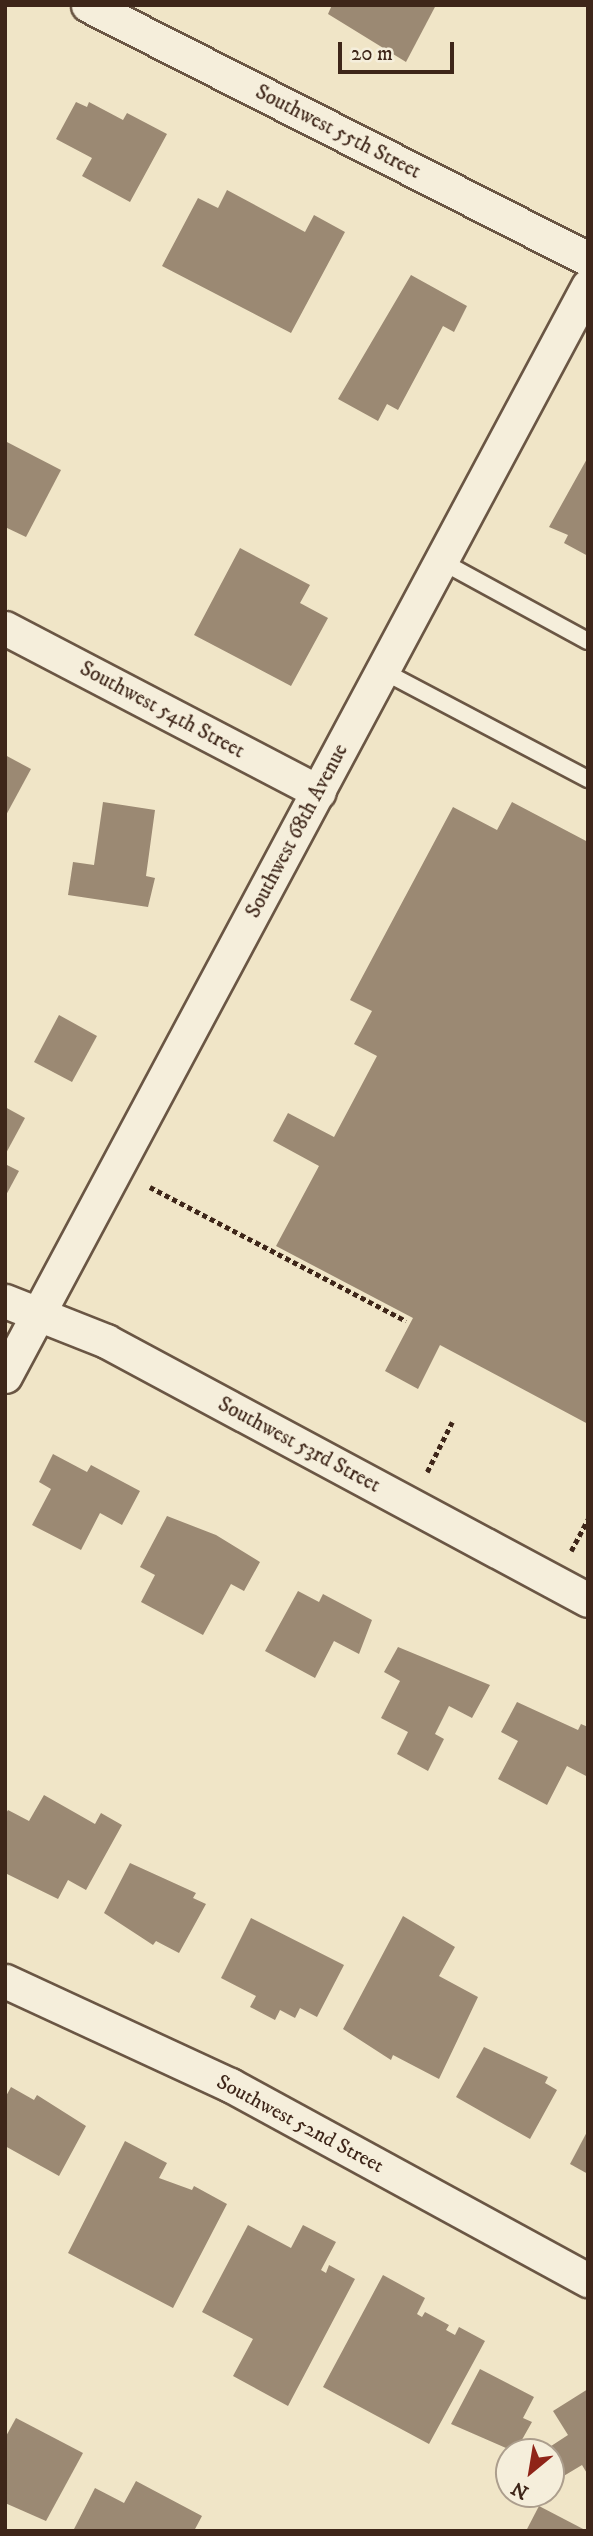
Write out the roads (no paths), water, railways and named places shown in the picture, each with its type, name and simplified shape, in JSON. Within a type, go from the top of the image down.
[{"type":"street","name":"Southwest 55th Street","points":[[88,5],[588,259]]},
{"type":"street","name":"Southwest 68th Avenue","points":[[5,1376],[588,286]]},
{"type":"street","name":"Southwest 54th Street","points":[[5,628],[318,792]]},
{"type":"street","name":"Southwest 53rd Street","points":[[5,1301],[106,1341],[588,1600]]},
{"type":"street","name":"Southwest 52nd Street","points":[[5,1981],[230,2085],[588,2280]]},
{"type":"lane","points":[[441,561],[588,641]]},
{"type":"lane","points":[[383,671],[588,779]]}]
